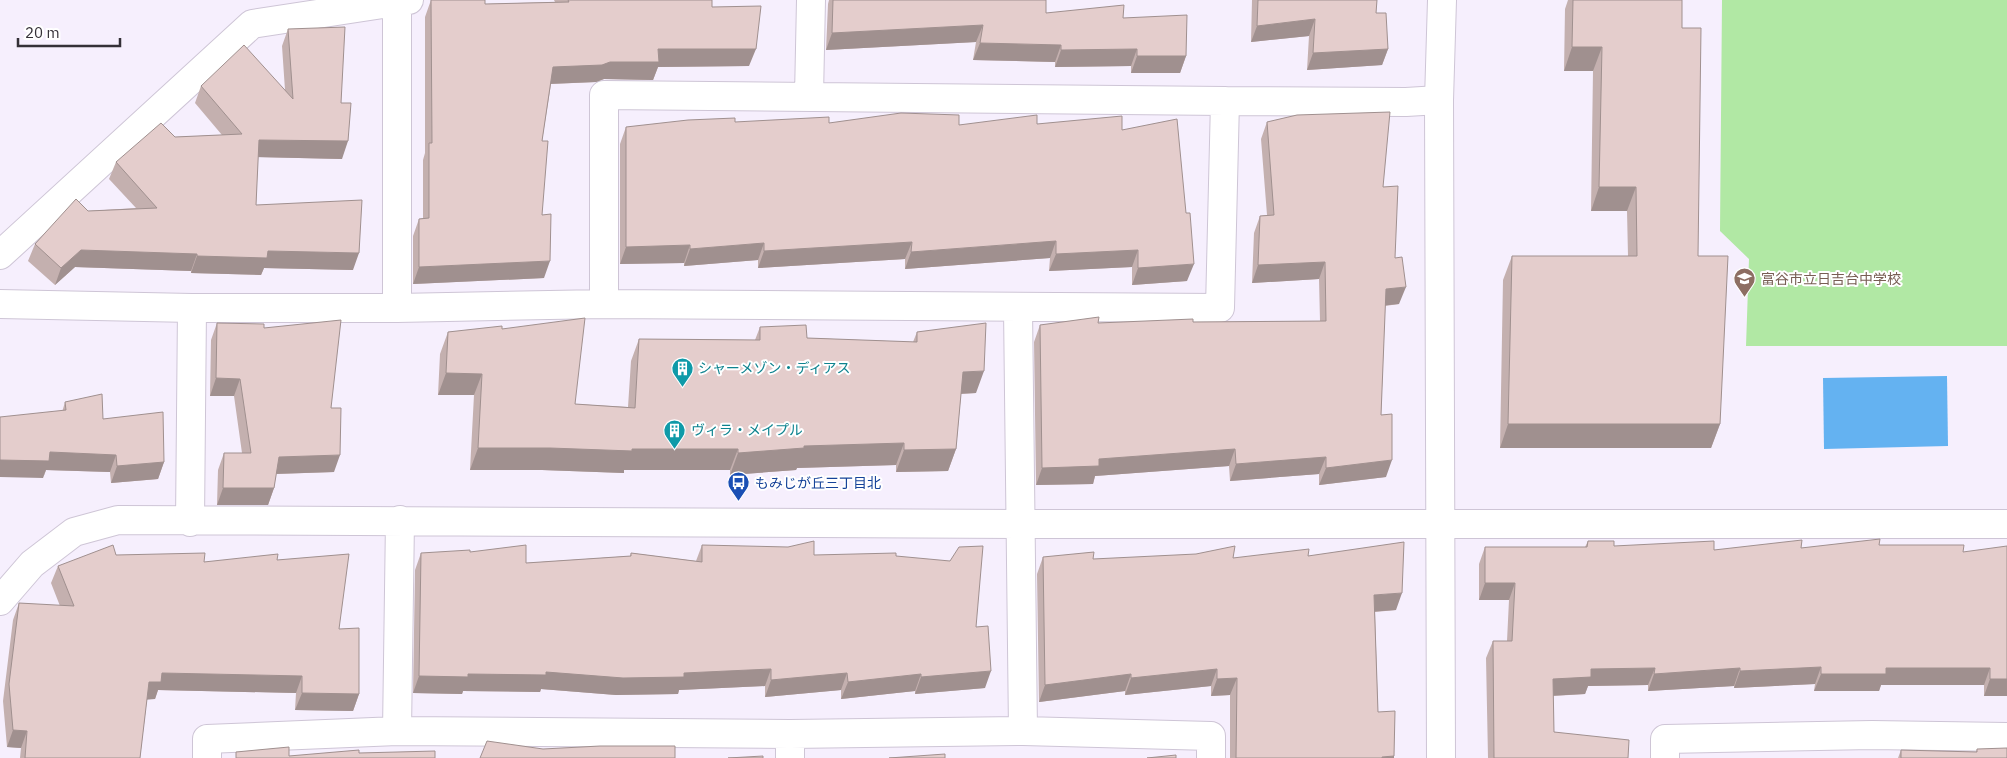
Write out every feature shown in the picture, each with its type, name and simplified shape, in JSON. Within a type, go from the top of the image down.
[{"type":"street","points":[[809,96],[811,0]]},
{"type":"street","points":[[1441,758],[1439,100],[1442,0]]},
{"type":"street","points":[[0,255],[252,24],[403,2],[396,308]]},
{"type":"street","points":[[604,304],[604,95],[1225,101],[1406,102],[1439,100]]},
{"type":"street","points":[[0,304],[192,308],[396,308],[604,304],[1220,308],[1225,101]]},
{"type":"street","points":[[190,522],[192,308]]},
{"type":"street","points":[[1018,308],[1019,524],[1023,731]]},
{"type":"street","points":[[0,601],[32,564],[74,532],[118,520],[190,522],[400,520],[1019,524],[2007,524]]},
{"type":"street","points":[[397,731],[400,520]]},
{"type":"street","points":[[207,758],[207,739],[397,731],[790,746],[1023,731],[1211,736],[1211,758]]},
{"type":"street","points":[[1665,758],[1665,739],[1872,747],[2007,737]]},
{"type":"green space","points":[[1722,0],[2007,0],[2007,346],[1746,346],[1749,259],[1720,231]]},
{"type":"water","points":[[1947,376],[1948,446],[1824,449],[1823,378]]},
{"type":"building","points":[[431,0],[485,0],[485,4],[569,2],[568,0],[712,0],[712,7],[761,6],[756,49],[658,49],[659,62],[610,62],[602,65],[553,67],[542,141],[548,141],[542,215],[551,214],[550,261],[419,267],[419,219],[429,218],[429,143],[432,143]]},
{"type":"building","points":[[833,0],[1046,0],[1046,13],[1124,5],[1123,18],[1187,15],[1186,56],[1137,56],[1137,49],[1061,50],[1061,45],[980,43],[983,25],[832,33]]},
{"type":"building","points":[[1258,0],[1377,0],[1376,13],[1386,13],[1388,49],[1313,53],[1315,19],[1257,26]]},
{"type":"building","points":[[1573,0],[1682,0],[1682,28],[1701,28],[1698,256],[1728,256],[1720,424],[1508,424],[1512,256],[1637,256],[1636,187],[1599,187],[1602,47],[1572,47]]},
{"type":"building","points":[[345,27],[341,103],[351,103],[348,141],[259,140],[256,205],[362,200],[359,253],[268,251],[267,258],[81,250],[61,268],[35,244],[76,199],[88,211],[157,208],[116,162],[161,123],[175,137],[242,134],[201,86],[244,45],[293,99],[288,29]]},
{"type":"building","points":[[1390,112],[1383,187],[1398,186],[1395,258],[1402,257],[1406,287],[1386,289],[1381,415],[1392,414],[1392,460],[1326,468],[1326,457],[1236,464],[1235,449],[1099,459],[1099,466],[1042,468],[1040,325],[1099,317],[1098,323],[1193,319],[1193,322],[1326,321],[1325,262],[1258,265],[1260,216],[1274,215],[1267,122],[1297,115]]},
{"type":"building","points":[[901,113],[959,115],[959,125],[1037,115],[1037,124],[1122,116],[1122,130],[1177,119],[1186,213],[1190,213],[1194,264],[1138,268],[1138,250],[1056,254],[1056,241],[911,252],[912,242],[764,251],[764,243],[690,249],[690,245],[626,247],[626,127],[688,120],[735,118],[735,122],[829,117],[829,123]]},
{"type":"building","points":[[585,318],[575,404],[635,408],[639,339],[760,340],[760,327],[806,325],[807,338],[917,342],[917,332],[986,323],[984,371],[963,372],[956,449],[904,450],[904,443],[804,446],[804,448],[738,453],[738,449],[632,449],[632,451],[478,448],[482,374],[446,373],[448,332],[502,326],[502,329]]},
{"type":"building","points":[[341,320],[331,408],[341,408],[340,455],[279,457],[274,488],[223,488],[224,453],[251,453],[240,379],[216,378],[217,323],[264,324],[264,328]]},
{"type":"building","points":[[102,394],[103,419],[163,412],[164,462],[117,466],[116,455],[50,452],[49,461],[0,460],[0,417],[66,410],[65,402]]},
{"type":"building","points":[[1880,539],[1879,545],[1964,545],[1963,552],[2007,546],[2007,679],[1990,679],[1990,668],[1886,668],[1886,674],[1821,674],[1821,667],[1740,671],[1740,668],[1654,674],[1655,668],[1591,669],[1591,677],[1553,679],[1554,732],[1629,740],[1628,758],[1494,758],[1493,641],[1512,641],[1515,583],[1485,583],[1485,547],[1587,547],[1588,541],[1614,541],[1614,546],[1714,541],[1714,550],[1802,540],[1801,548]]},
{"type":"building","points":[[814,541],[814,555],[896,553],[896,556],[950,561],[959,547],[983,546],[976,627],[988,626],[991,671],[921,677],[921,674],[848,682],[847,673],[771,680],[771,669],[684,673],[684,677],[623,678],[546,672],[546,675],[468,674],[468,677],[419,676],[421,553],[470,550],[470,552],[526,545],[526,563],[631,556],[631,553],[702,562],[702,545],[788,547]]},
{"type":"building","points":[[1404,542],[1402,593],[1374,595],[1378,712],[1395,711],[1394,756],[1382,758],[1236,758],[1237,678],[1217,679],[1217,669],[1131,678],[1131,674],[1045,685],[1043,557],[1094,552],[1093,559],[1196,554],[1235,546],[1233,558],[1309,549],[1308,556]]},
{"type":"building","points":[[113,545],[116,555],[205,553],[204,562],[278,554],[277,560],[349,554],[339,629],[359,628],[359,694],[302,693],[302,676],[162,673],[161,682],[149,682],[140,758],[25,758],[27,731],[13,730],[9,684],[19,603],[74,606],[58,566]]},
{"type":"building","points":[[487,741],[543,749],[600,746],[675,746],[675,758],[480,758]]},
{"type":"building","points":[[289,747],[289,756],[359,750],[359,753],[435,751],[435,758],[236,758],[236,752]]},
{"type":"building","points":[[2007,748],[2007,758],[1901,758],[1901,750],[1977,752],[1977,749]]},
{"type":"building","points":[[945,754],[945,758],[889,758]]},
{"type":"building","points":[[1176,755],[1176,758],[1147,758]]},
{"type":"building","points":[[763,756],[763,758],[728,758]]},
{"type":"place","name":"富谷市立日吉台中学校","points":[[1745,298]]},
{"type":"place","name":"シャーメゾン・ディアス","points":[[682,387]]},
{"type":"place","name":"ヴィラ・メイプル","points":[[675,449]]},
{"type":"place","name":"もみじが丘三丁目北","points":[[739,502]]}]
